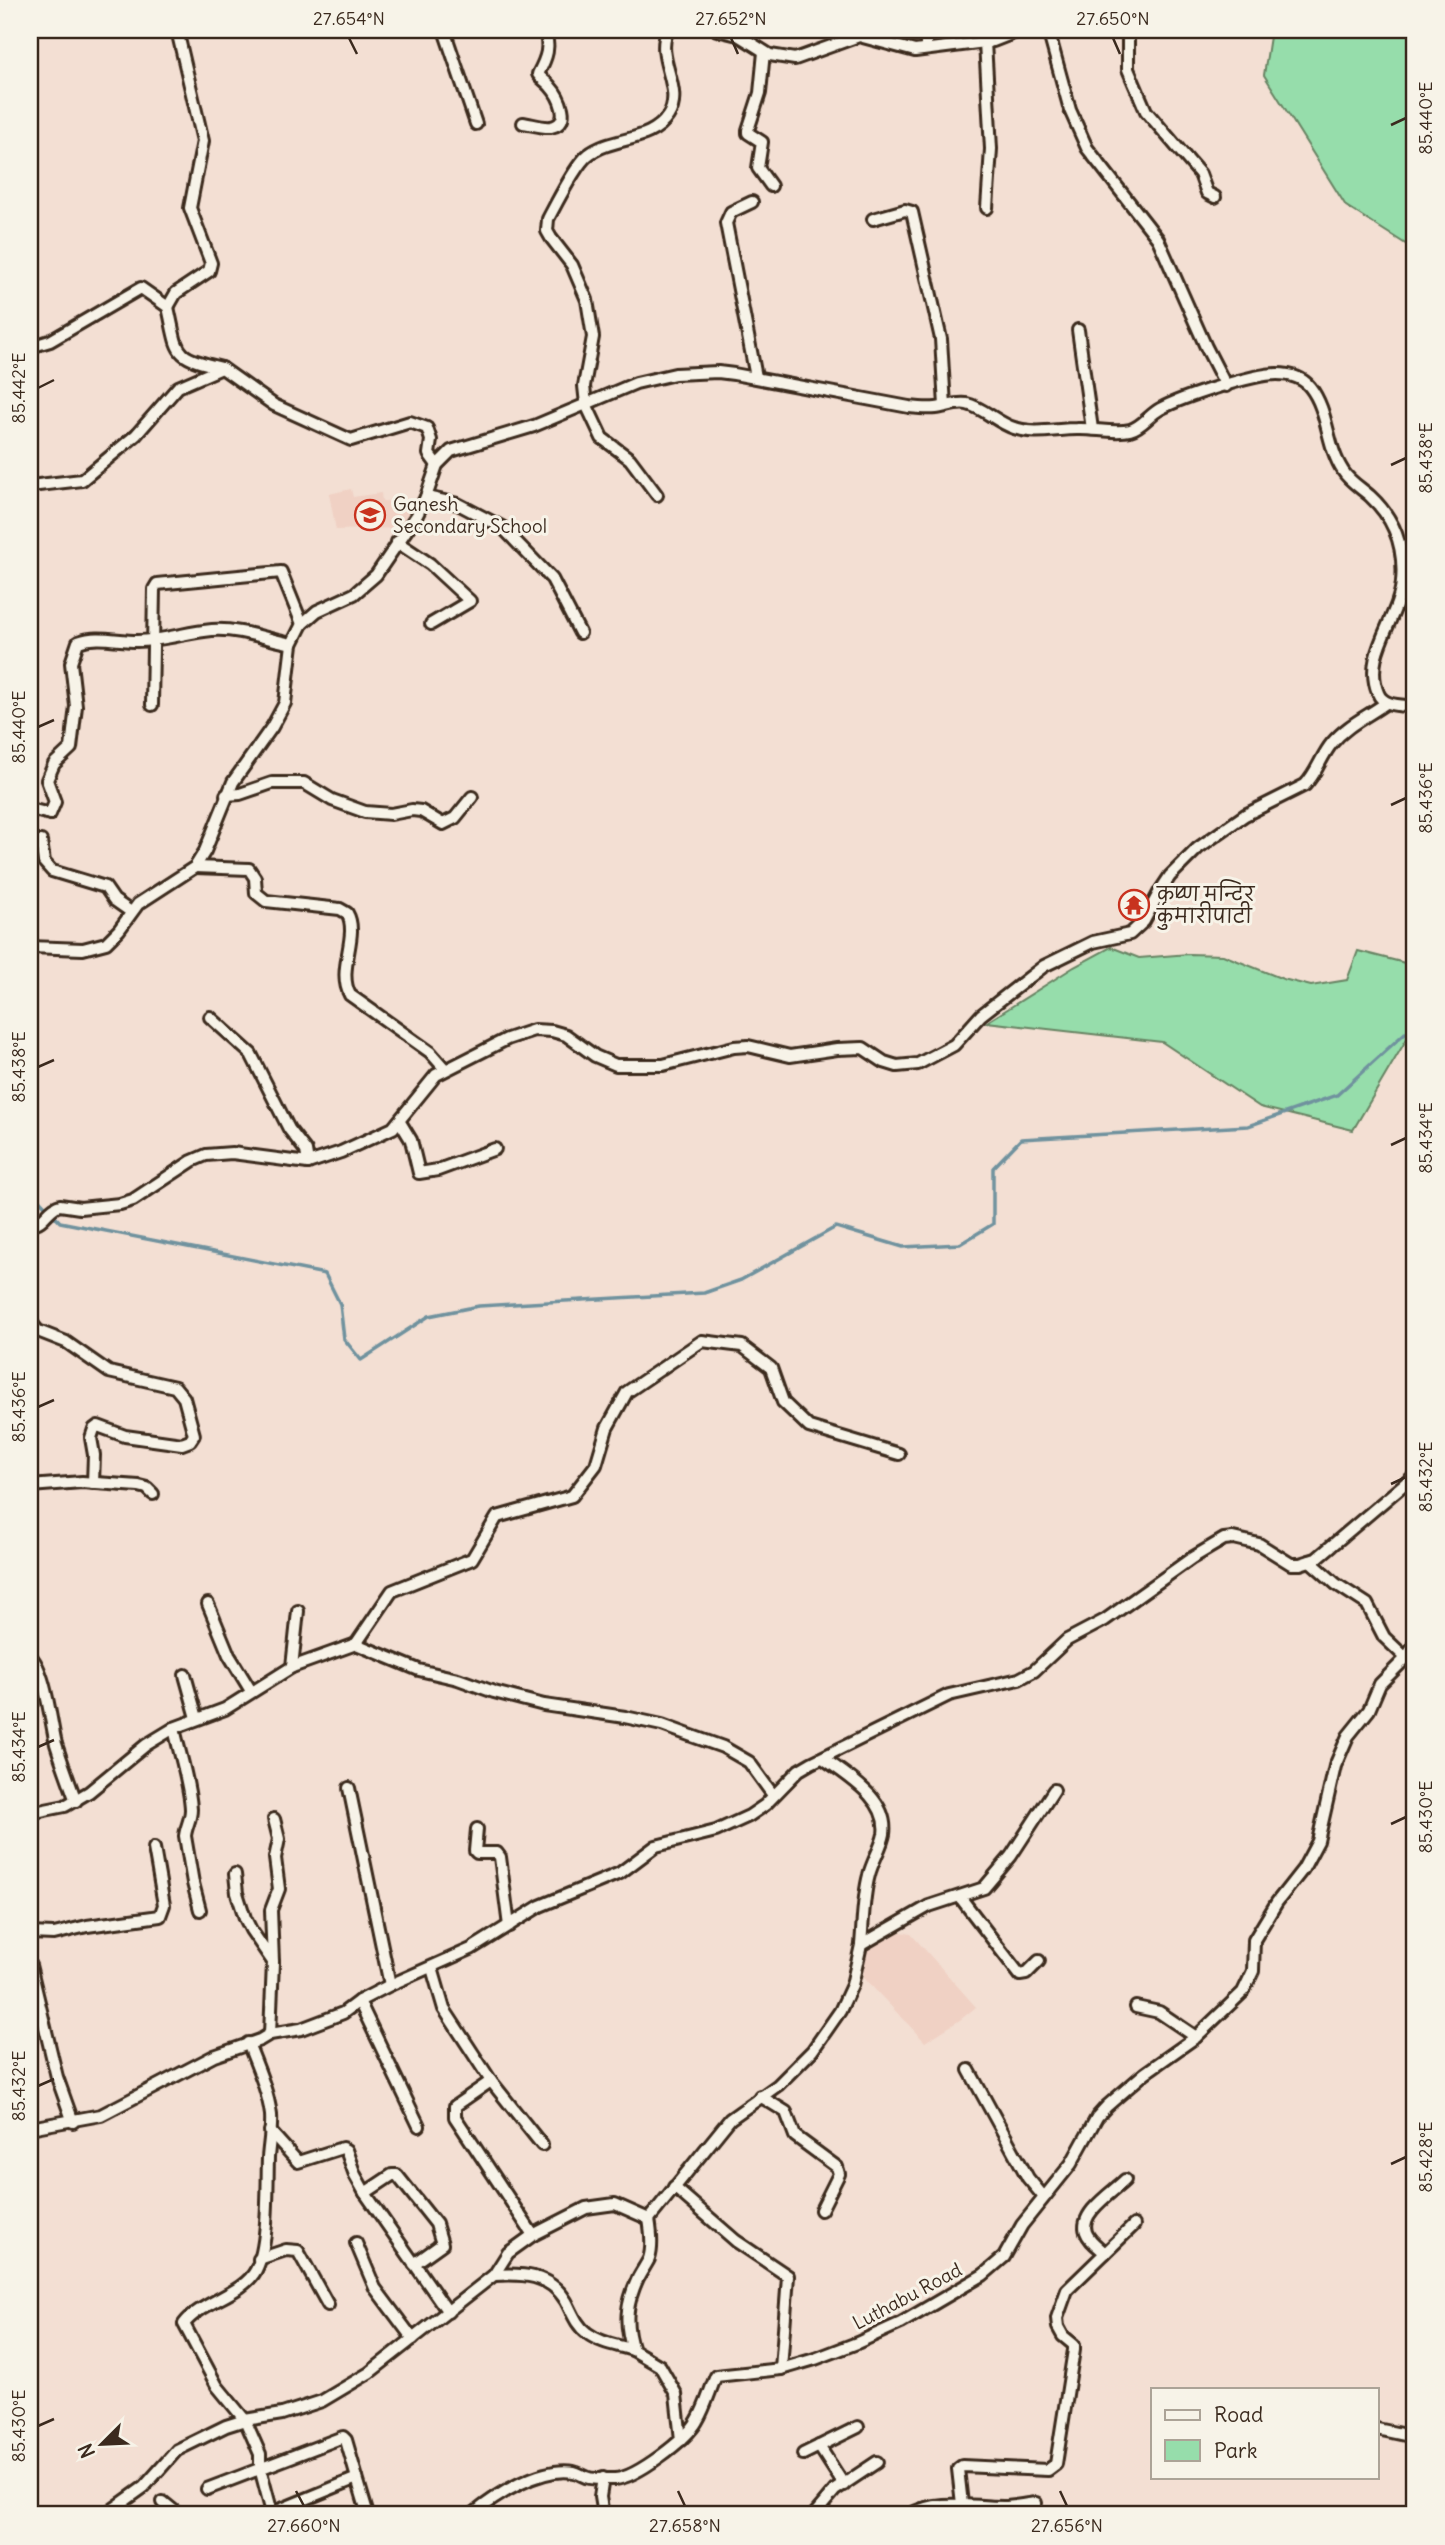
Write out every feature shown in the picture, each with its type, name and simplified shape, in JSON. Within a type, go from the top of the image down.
[{"type":"street","points":[[177,30],[203,141],[190,208],[211,263],[209,271],[176,293],[168,307],[177,349],[183,357],[222,368],[274,405],[351,440],[410,422],[427,428],[431,440],[429,454],[437,465]]},
{"type":"street","points":[[444,30],[476,124]]},
{"type":"street","points":[[523,123],[551,127],[561,122],[564,116],[561,103],[538,74],[547,58],[547,37],[543,30]]},
{"type":"street","points":[[716,30],[738,35],[764,52],[795,59],[859,36],[915,51],[985,42],[1020,30]]},
{"type":"street","points":[[926,30],[926,49]]},
{"type":"street","points":[[1048,30],[1070,110],[1087,148],[1158,239],[1226,386]]},
{"type":"street","points":[[1130,30],[1128,69],[1146,111],[1200,174],[1207,193],[1215,197]]},
{"type":"street","points":[[657,495],[630,459],[602,438],[586,404],[584,386],[593,337],[587,300],[572,265],[547,231],[548,219],[585,156],[613,142],[657,129],[668,116],[673,98],[663,42],[669,31]]},
{"type":"street","points":[[985,42],[991,149],[987,208]]},
{"type":"street","points":[[764,52],[760,97],[748,133],[762,142],[758,168],[771,186]]},
{"type":"street","points":[[752,202],[731,212],[726,223],[756,377]]},
{"type":"street","points":[[873,219],[905,210],[912,212],[941,339],[945,406]]},
{"type":"street","points":[[30,347],[50,341],[141,288],[168,307]]},
{"type":"street","points":[[1078,330],[1092,429]]},
{"type":"street","points":[[30,486],[82,480],[136,435],[178,387],[222,368]]},
{"type":"street","points":[[30,947],[59,950],[96,947],[113,937],[131,912],[147,897],[195,867],[205,851],[226,795],[285,703],[292,644],[302,624],[317,611],[340,602],[366,584],[383,566],[426,497],[437,465],[444,457],[460,447],[534,426],[636,383],[675,374],[718,372],[756,377],[909,407],[972,405],[1000,423],[1034,432],[1092,429],[1129,431],[1164,407],[1226,386],[1268,374],[1294,376],[1310,387],[1320,405],[1342,471],[1385,511],[1392,521],[1400,547],[1402,584],[1398,603],[1379,646],[1374,677],[1380,698],[1386,703],[1415,707]]},
{"type":"street","points":[[426,497],[458,504],[502,527],[552,579],[580,633]]},
{"type":"street","points":[[397,542],[430,564],[470,601],[431,624]]},
{"type":"street","points":[[152,705],[151,640],[154,589],[157,584],[281,572],[302,624]]},
{"type":"street","points":[[30,809],[50,814],[55,802],[47,780],[54,764],[71,748],[76,706],[71,663],[78,642],[92,637],[171,639],[212,630],[239,631],[292,644]]},
{"type":"street","points":[[30,1224],[36,1224],[60,1205],[80,1208],[120,1205],[144,1194],[192,1161],[217,1153],[250,1154],[308,1163],[376,1138],[400,1122],[426,1085],[445,1069],[506,1039],[534,1030],[566,1035],[595,1056],[616,1065],[663,1065],[748,1046],[790,1056],[863,1048],[884,1062],[897,1066],[918,1064],[954,1045],[981,1015],[1044,966],[1093,943],[1130,934],[1144,922],[1170,876],[1198,848],[1245,815],[1306,785],[1334,740],[1349,726],[1386,703]]},
{"type":"street","points":[[226,795],[240,794],[272,783],[304,783],[332,800],[365,811],[391,814],[421,811],[443,824],[455,818],[472,797]]},
{"type":"street","points":[[30,841],[41,841],[44,862],[52,871],[105,887],[114,900],[131,912]]},
{"type":"street","points":[[195,867],[249,869],[255,878],[256,892],[266,901],[340,909],[347,913],[351,925],[344,981],[350,995],[430,1052],[445,1069]]},
{"type":"street","points":[[211,1017],[251,1054],[289,1129],[306,1151],[308,1163]]},
{"type":"street","points":[[400,1122],[411,1140],[419,1173],[438,1170],[495,1149]]},
{"type":"street","points":[[30,1321],[38,1331],[66,1342],[109,1373],[167,1384],[181,1392],[184,1398],[194,1435],[190,1441],[182,1444],[125,1436],[98,1426],[94,1429],[91,1437],[94,1455],[93,1483]]},
{"type":"street","points":[[30,1813],[52,1811],[76,1801],[173,1727],[225,1709],[292,1667],[356,1644],[392,1591],[472,1559],[497,1517],[572,1496],[596,1465],[607,1428],[627,1392],[702,1341],[742,1346],[771,1368],[783,1402],[809,1427],[899,1454]]},
{"type":"street","points":[[30,2128],[101,2115],[189,2067],[270,2034],[343,2013],[359,2001],[390,1985],[471,1950],[540,1906],[620,1873],[656,1846],[716,1830],[749,1816],[765,1805],[800,1770],[823,1758],[949,1695],[1019,1679],[1034,1671],[1067,1640],[1105,1620],[1192,1558],[1224,1539],[1233,1538],[1259,1544],[1291,1564],[1310,1561],[1325,1553],[1342,1535],[1415,1475]]},
{"type":"street","points":[[30,1486],[93,1483],[139,1486],[147,1488],[153,1494]]},
{"type":"street","points":[[1310,1561],[1336,1584],[1367,1604],[1384,1637],[1406,1658],[1415,1644]]},
{"type":"street","points":[[208,1604],[229,1655],[251,1691]]},
{"type":"street","points":[[292,1667],[298,1611]]},
{"type":"street","points":[[356,1644],[419,1670],[458,1679],[494,1692],[544,1705],[662,1725],[723,1747],[749,1762],[773,1795]]},
{"type":"street","points":[[30,1656],[35,1661],[45,1692],[56,1744],[76,1801]]},
{"type":"street","name":"Luthabu Road","points":[[472,2515],[520,2483],[551,2473],[574,2472],[592,2480],[632,2475],[681,2440],[697,2421],[716,2376],[781,2369],[815,2359],[901,2323],[983,2275],[1004,2257],[1022,2225],[1071,2164],[1097,2117],[1145,2073],[1196,2037],[1242,1992],[1253,1970],[1254,1940],[1277,1902],[1303,1869],[1318,1841],[1335,1766],[1348,1736],[1369,1710],[1380,1684],[1406,1658]]},
{"type":"street","points":[[184,1675],[197,1718]]},
{"type":"street","points":[[173,1727],[191,1808],[186,1836],[200,1910]]},
{"type":"street","points":[[633,2350],[626,2329],[630,2300],[649,2258],[649,2219],[730,2119],[778,2085],[799,2066],[840,2011],[852,1985],[868,1878],[884,1835],[883,1820],[874,1799],[860,1785],[823,1758]]},
{"type":"street","points":[[349,1788],[390,1985]]},
{"type":"street","points":[[860,1945],[929,1906],[984,1888],[1011,1856],[1054,1790]]},
{"type":"street","points":[[270,2034],[273,1962],[271,1910],[279,1889],[275,1858],[279,1839],[274,1819]]},
{"type":"street","points":[[477,1829],[475,1851],[497,1853],[500,1857],[509,1926]]},
{"type":"street","points":[[30,1933],[54,1934],[87,1926],[160,1916],[164,1905],[154,1849]]},
{"type":"street","points":[[234,1874],[245,1918],[273,1962]]},
{"type":"street","points":[[960,1897],[1020,1975],[1025,1975],[1039,1961]]},
{"type":"street","points":[[30,1965],[57,2077],[73,2122]]},
{"type":"street","points":[[432,1968],[444,2009],[491,2081],[542,2145]]},
{"type":"street","points":[[359,2001],[419,2126]]},
{"type":"street","points":[[1136,2007],[1159,2012],[1196,2037]]},
{"type":"street","points":[[248,2043],[271,2115],[265,2225],[259,2259],[256,2271],[236,2289],[191,2315],[184,2324],[217,2386],[245,2420],[260,2454],[269,2514],[357,2479]]},
{"type":"street","points":[[969,2070],[1028,2178],[1043,2196]]},
{"type":"street","points":[[491,2081],[455,2106],[454,2111],[533,2235]]},
{"type":"street","points":[[760,2096],[786,2112],[795,2136],[837,2167],[839,2174],[821,2210]]},
{"type":"street","points":[[270,2131],[298,2162],[342,2148],[346,2150],[365,2193],[449,2312]]},
{"type":"street","points":[[365,2193],[392,2175],[397,2175],[436,2224],[442,2244],[414,2264]]},
{"type":"street","points":[[1105,2253],[1090,2239],[1086,2231],[1086,2221],[1091,2212],[1125,2180]]},
{"type":"street","points":[[674,2187],[736,2241],[789,2276],[781,2369]]},
{"type":"street","points":[[105,2515],[144,2487],[177,2450],[226,2426],[282,2414],[322,2401],[369,2373],[494,2275],[508,2253],[533,2235],[586,2208],[615,2204],[649,2219]]},
{"type":"street","points":[[962,2504],[958,2469],[962,2466],[1048,2470],[1056,2465],[1074,2350],[1074,2345],[1063,2336],[1058,2327],[1057,2318],[1067,2290],[1135,2225]]},
{"type":"street","points":[[356,2243],[375,2288],[413,2339]]},
{"type":"street","points":[[259,2259],[286,2250],[298,2251],[328,2305]]},
{"type":"street","points":[[494,2275],[522,2274],[543,2279],[565,2300],[573,2317],[585,2332],[600,2341],[633,2350],[660,2366],[676,2394],[681,2440]]},
{"type":"street","points":[[803,2454],[858,2427]]},
{"type":"street","points":[[1378,2429],[1410,2436],[1415,2434]]},
{"type":"street","points":[[208,2489],[343,2437],[368,2515]]},
{"type":"street","points":[[820,2446],[844,2485]]},
{"type":"street","points":[[814,2515],[835,2490],[877,2462]]},
{"type":"street","points":[[603,2478],[600,2497],[603,2515]]},
{"type":"street","points":[[163,2502],[179,2515]]},
{"type":"street","points":[[909,2515],[923,2507],[962,2504],[1003,2507],[1036,2503]]},
{"type":"shaded area","name":"Ganesh Secondary School","points":[[351,489],[353,497],[381,493],[382,501],[417,502],[399,528],[336,530],[329,494]]},
{"type":"shaded area","points":[[882,1928],[911,1934],[976,2007],[925,2042],[863,1977],[869,1937]]},
{"type":"green space","points":[[1271,30],[1415,30],[1415,250],[1346,206],[1264,75]]},
{"type":"green space","points":[[1111,947],[1139,958],[1189,954],[1223,955],[1283,979],[1311,986],[1347,980],[1358,951],[1405,963],[1415,948],[1415,1025],[1353,1130],[1260,1107],[1162,1042],[987,1022]]},
{"type":"waterway","points":[[30,1190],[60,1222],[325,1274],[340,1304],[344,1339],[361,1360],[429,1316],[479,1306],[704,1293],[741,1280],[836,1227],[903,1247],[960,1244],[993,1224],[993,1168],[1021,1139],[1248,1126],[1337,1095],[1405,1033],[1415,1033]]},
{"type":"place","name":"Ganesh Secondary School","points":[[370,515]]},
{"type":"place","name":"कृष्ण मन्दिर कुमारीपाटी","points":[[1134,905]]}]
